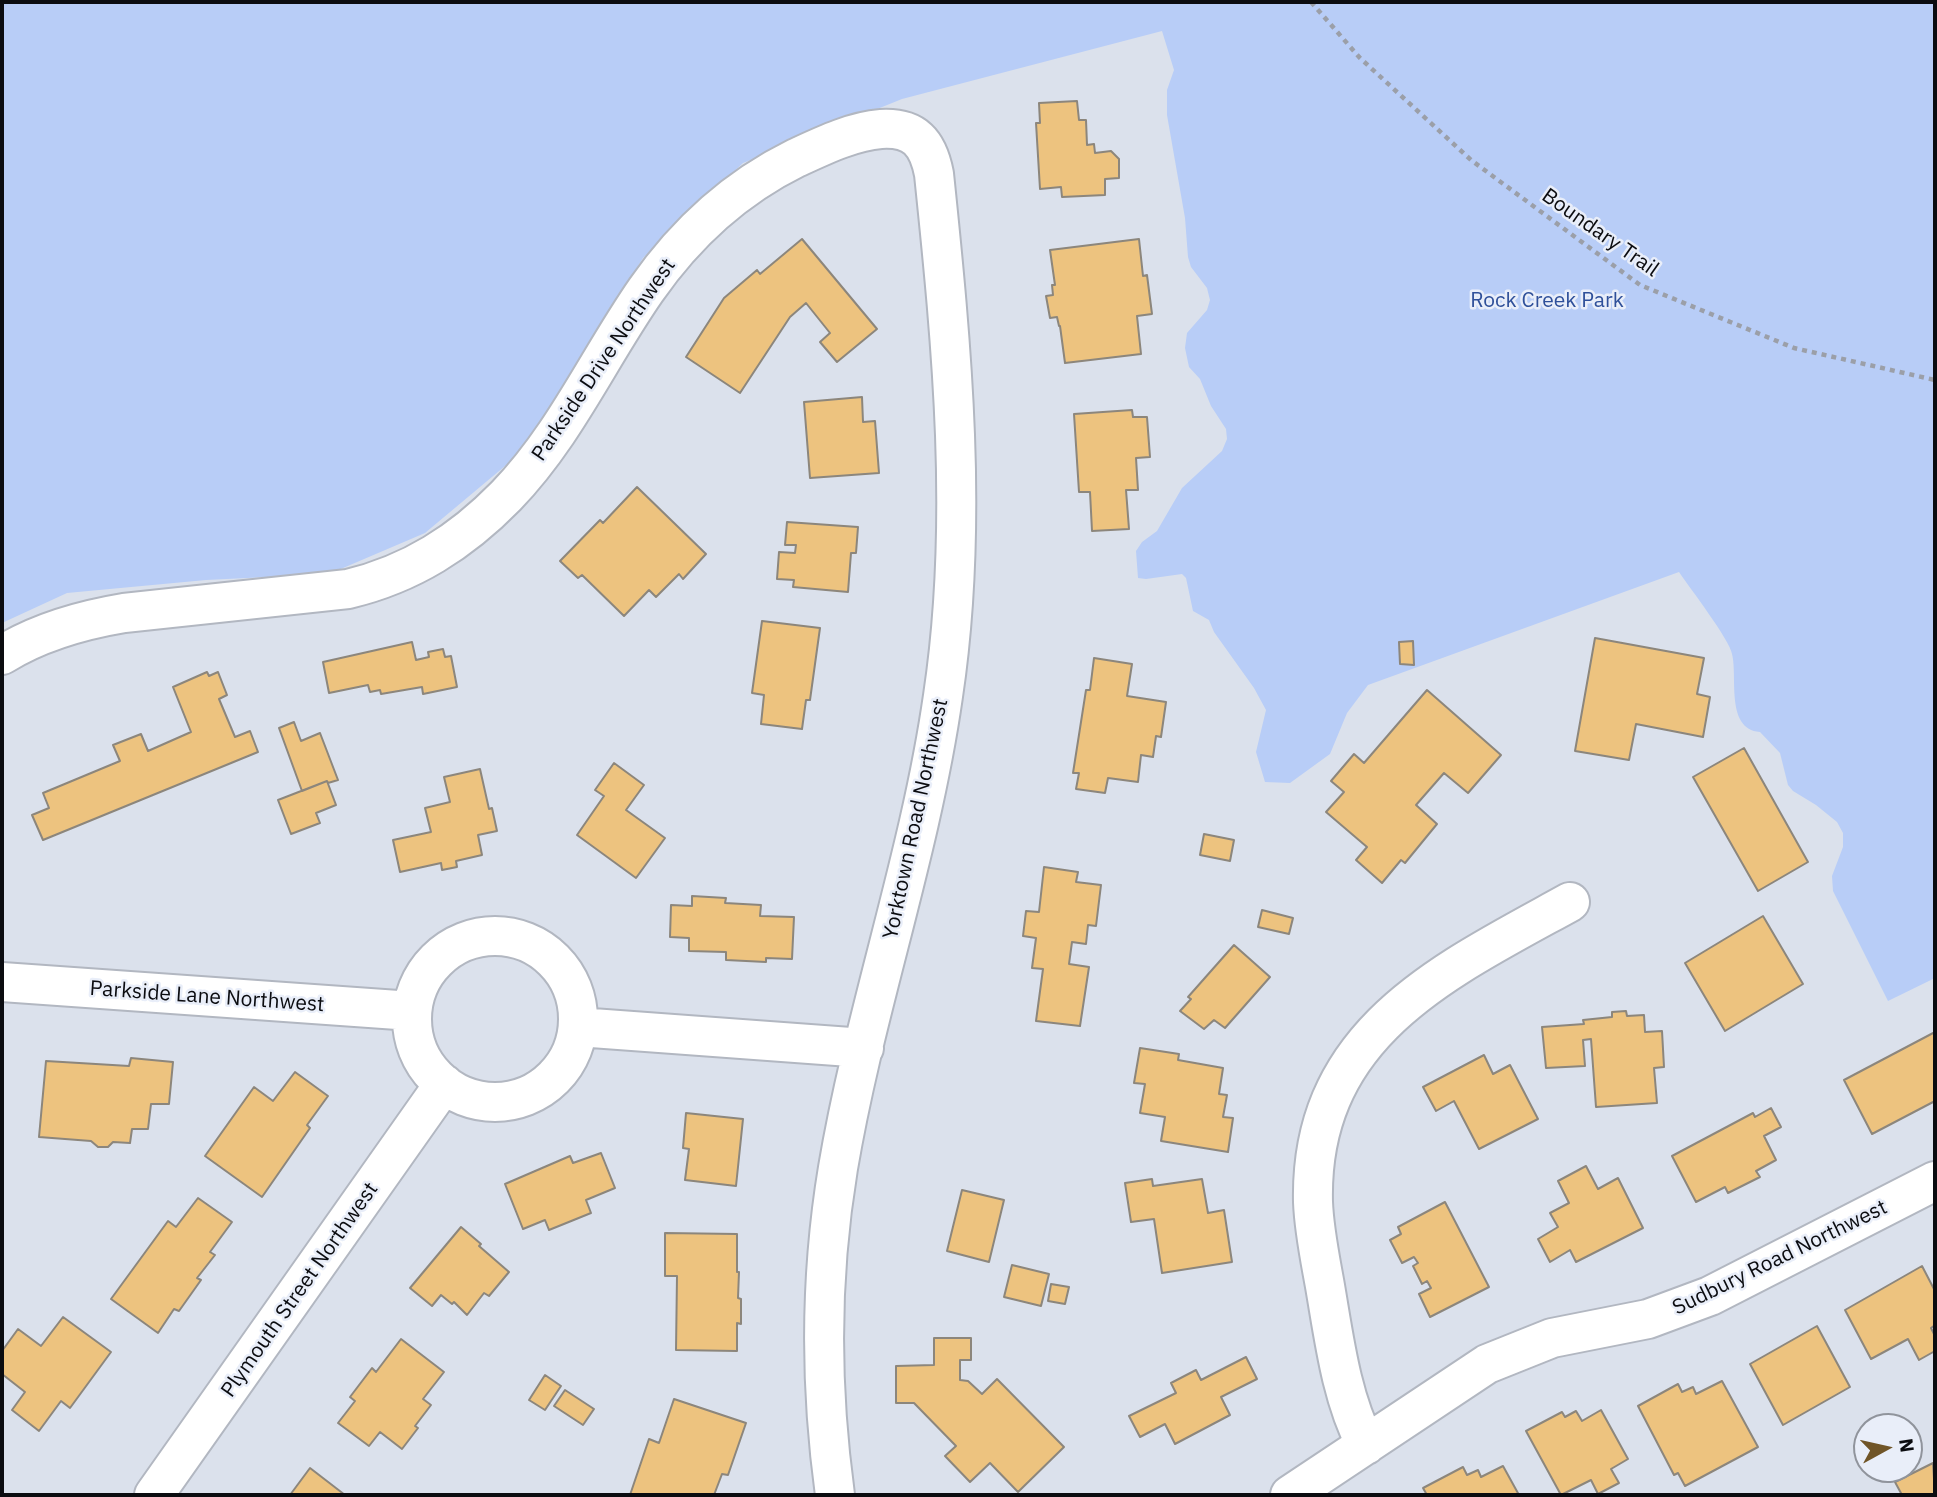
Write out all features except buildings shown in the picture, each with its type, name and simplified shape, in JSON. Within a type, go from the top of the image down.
[{"type":"street","name":"Parkside Drive Northwest","points":[[2,655],[48,633],[93,619],[124,613],[348,589],[388,578],[426,560],[467,532],[529,470],[562,428],[646,290],[694,232],[726,202],[776,168],[862,133],[897,128],[920,140]]},
{"type":"street","name":"Yorktown Road Northwest","points":[[835,1495],[825,1394],[828,1246],[838,1170],[864,1048],[930,773],[947,669],[954,590],[958,499],[949,342],[933,174],[930,157],[920,140]]},
{"type":"street","points":[[1366,1445],[1356,1427],[1343,1379],[1315,1231],[1314,1170],[1327,1109],[1339,1080],[1359,1052],[1393,1013],[1419,990],[1463,961],[1570,902]]},
{"type":"street","points":[[499,936],[523,942],[546,955],[564,974],[575,998],[578,1027],[573,1050],[551,1082],[529,1096],[504,1102],[479,1100],[467,1097],[444,1084],[435,1075],[421,1053],[413,1030],[412,1011],[419,982],[433,962],[452,946],[475,938],[499,936]]},
{"type":"street","name":"Parkside Lane Northwest","points":[[2,982],[412,1011]]},
{"type":"street","points":[[578,1027],[864,1048]]},
{"type":"street","name":"Plymouth Street Northwest","points":[[154,1495],[444,1084]]},
{"type":"street","name":"Sudbury Road Northwest","points":[[1290,1495],[1487,1364],[1552,1338],[1648,1319],[1679,1309],[1710,1296],[1935,1181]]},
{"type":"path","name":"Boundary Trail","points":[[1311,2],[1360,58],[1471,160],[1640,285],[1794,348],[1935,380]]},
{"type":"green space","name":"Rock Creek Park","points":[[2,2],[1935,2],[1935,978],[1888,1001],[1833,891],[1832,876],[1843,847],[1843,833],[1837,822],[1793,791],[1788,785],[1780,753],[1760,732],[1749,729],[1742,722],[1735,700],[1730,647],[1679,572],[1368,685],[1347,713],[1330,754],[1290,783],[1265,782],[1256,752],[1266,710],[1254,688],[1214,632],[1209,620],[1193,611],[1186,578],[1182,574],[1138,578],[1136,551],[1142,542],[1157,531],[1182,488],[1222,451],[1227,439],[1226,429],[1211,406],[1200,379],[1189,367],[1185,348],[1187,333],[1207,310],[1210,300],[1207,288],[1191,267],[1188,257],[1185,218],[1167,115],[1167,90],[1174,70],[1162,31],[902,99],[743,163],[643,258],[523,451],[425,533],[329,574],[206,580],[67,593],[2,623]]}]
